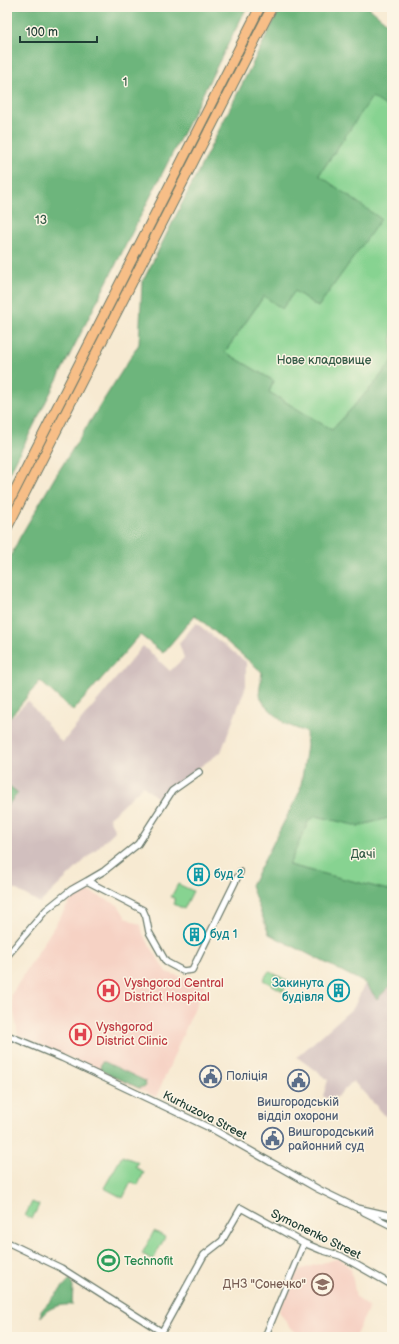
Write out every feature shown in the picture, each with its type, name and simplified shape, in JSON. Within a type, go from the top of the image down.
[{"type":"main road","points":[[7,506],[260,7]]},
{"type":"main road","points":[[7,528],[272,7]]},
{"type":"street","points":[[7,956],[46,910],[71,890],[104,871],[138,844],[172,791],[199,772]]},
{"type":"street","points":[[87,881],[143,910],[149,932],[166,962],[183,971],[192,970],[240,872]]},
{"type":"street","name":"Kurhuzova Street","points":[[7,1035],[62,1058],[214,1130],[357,1208],[392,1216]]},
{"type":"street","name":"Symonenko Street","points":[[160,1335],[204,1254],[222,1241],[241,1208],[304,1243],[341,1256],[392,1285]]},
{"type":"street","points":[[357,1208],[392,1226]]},
{"type":"street","points":[[7,1242],[61,1268],[160,1335]]},
{"type":"street","points":[[265,1337],[304,1243]]},
{"type":"shaded area","points":[[196,623],[246,662],[246,686],[221,752],[171,787],[160,800],[143,786],[109,818],[115,831],[40,903],[13,888],[7,895],[7,806],[18,793],[7,784],[7,721],[28,701],[62,743],[143,646],[170,671],[184,658],[179,643]]},
{"type":"shaded area","name":"Vyshgorod Central District Hospital","points":[[79,887],[118,905],[126,918],[141,925],[143,934],[166,972],[205,984],[156,1097],[18,1035],[11,995]]},
{"type":"shaded area","points":[[392,980],[392,1123],[353,1081],[336,1098],[334,1096],[331,1101],[323,1096],[328,1080],[297,1057],[354,1007],[365,983]]},
{"type":"shaded area","name":"ДНЗ \"Сонечко\"","points":[[339,1258],[351,1269],[356,1297],[369,1307],[355,1337],[304,1337],[291,1329],[279,1311],[295,1271]]},
{"type":"green space","name":"1","points":[[7,7],[247,7],[7,478]]},
{"type":"green space","points":[[281,7],[368,7],[392,27],[392,110],[372,97],[319,175],[381,219],[318,307],[295,291],[282,309],[264,296],[225,352],[274,381],[269,392],[332,430],[374,384],[392,361],[392,817],[358,826],[316,816],[309,820],[289,865],[392,891],[392,984],[377,999],[365,983],[269,934],[251,886],[300,791],[307,746],[306,732],[285,724],[265,705],[259,694],[262,672],[195,615],[163,653],[140,635],[73,711],[40,681],[7,721],[7,564],[20,537],[55,477],[139,344],[142,283]]},
{"type":"green space","name":"Нове кладовище","points":[[372,96],[392,110],[392,361],[374,384],[332,430],[269,392],[274,381],[225,352],[264,296],[295,291],[318,307],[380,219],[319,175]]},
{"type":"green space","points":[[7,784],[18,793],[7,806]]},
{"type":"green space","name":"Дачі","points":[[316,816],[358,826],[392,817],[392,891],[289,865],[309,820]]},
{"type":"green space","points":[[178,884],[193,891],[184,909],[174,904],[174,898],[171,897]]},
{"type":"green space","points":[[269,971],[288,981],[283,991],[263,980]]},
{"type":"green space","points":[[102,1062],[105,1062],[145,1081],[146,1086],[139,1088],[102,1071],[100,1067]]},
{"type":"green space","points":[[122,1156],[138,1162],[135,1167],[144,1172],[138,1185],[131,1182],[123,1198],[104,1188]]},
{"type":"green space","points":[[32,1202],[39,1205],[32,1219],[25,1216]]},
{"type":"green space","points":[[154,1231],[165,1237],[153,1260],[142,1254]]},
{"type":"green space","points":[[70,1279],[73,1287],[72,1305],[55,1307],[47,1311],[41,1317],[41,1311]]},
{"type":"place","name":"буд 2","points":[[199,874]]},
{"type":"place","name":"буд 1","points":[[195,934]]},
{"type":"place","name":"Vyshgorod Central District Hospital","points":[[109,990]]},
{"type":"place","name":"Закинута будівля","points":[[339,990]]},
{"type":"place","name":"Vyshgorod District Clinic","points":[[81,1034]]},
{"type":"place","name":"Поліція","points":[[211,1076]]},
{"type":"place","name":"Вишгородській відділ охорони","points":[[298,1081]]},
{"type":"place","name":"Вишгородський районний суд","points":[[273,1139]]},
{"type":"place","name":"Technofit","points":[[109,1261]]},
{"type":"place","name":"ДНЗ \"Сонечко\"","points":[[322,1284]]},
{"type":"park label","name":"13","points":[[41,220]]}]
